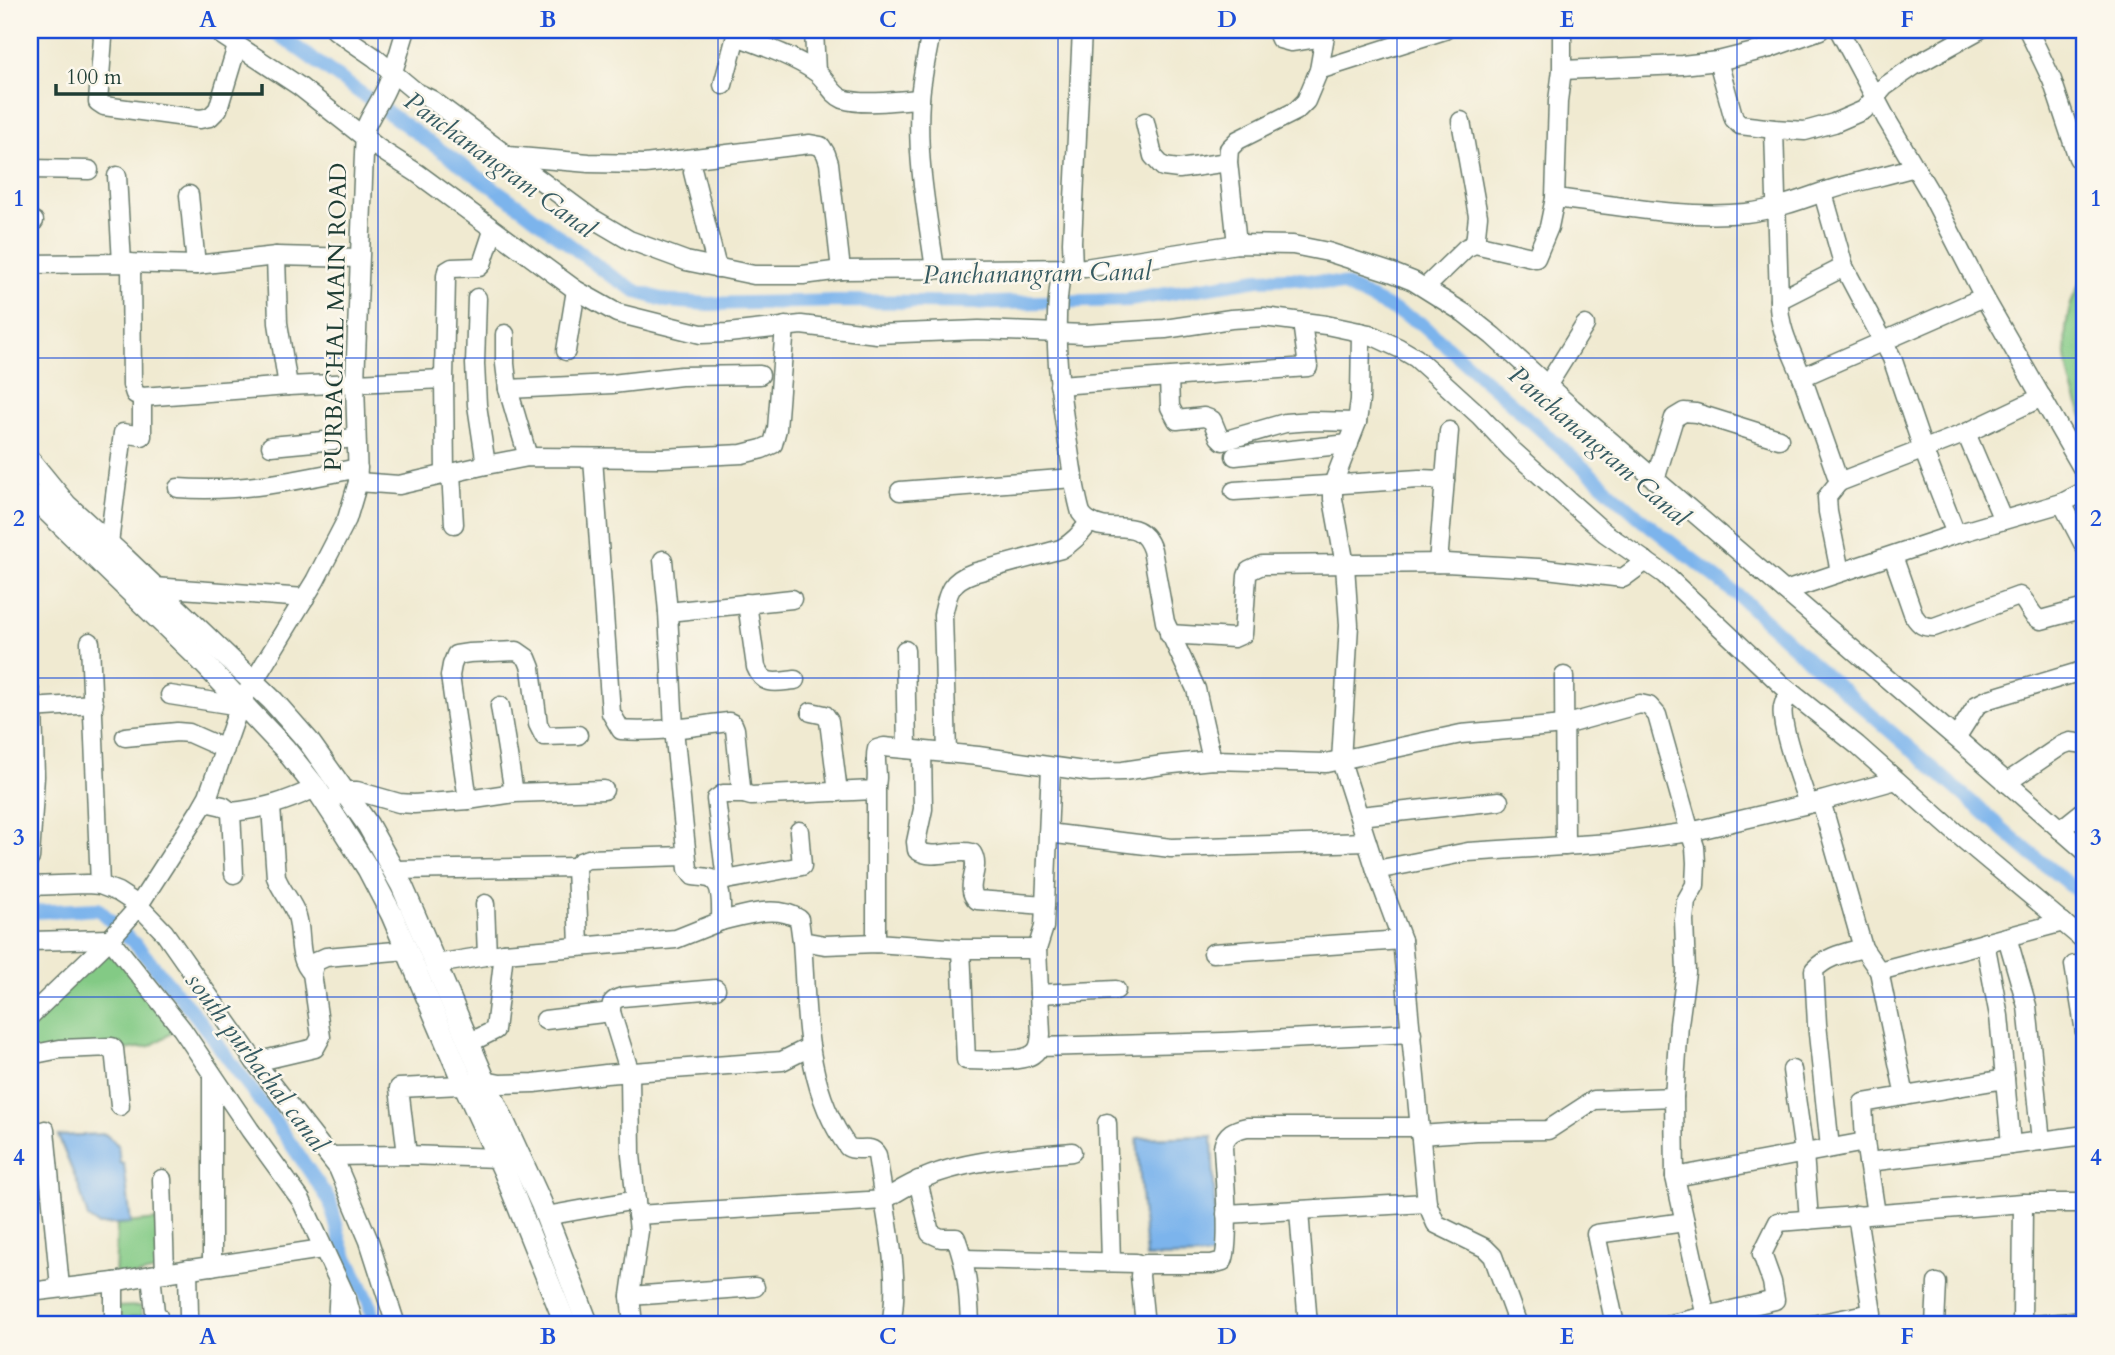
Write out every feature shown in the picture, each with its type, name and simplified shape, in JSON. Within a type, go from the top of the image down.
[{"type":"main road","points":[[30,461],[66,505],[280,709],[309,742],[368,825],[393,870],[469,1043],[474,1083],[498,1158],[566,1325]]},
{"type":"main road","points":[[30,494],[192,651],[285,749],[321,796],[368,869],[474,1083],[546,1216],[588,1325]]},
{"type":"street","points":[[101,30],[103,38],[98,102],[104,106],[200,119],[210,117],[218,109],[237,46]]},
{"type":"street","points":[[214,30],[299,86],[576,290],[617,313],[701,334],[785,326],[822,327],[877,334],[1058,326],[1085,334],[1164,329],[1264,317],[1361,332],[1382,340],[1416,358],[1480,416],[1512,450],[1605,533],[1682,590],[1792,693],[2085,941]]},
{"type":"street","points":[[335,30],[374,57],[390,79],[432,100],[590,217],[629,240],[686,261],[754,275],[803,275],[841,270],[1068,268],[1237,244],[1293,245],[1328,252],[1393,273],[1425,288],[1464,313],[2085,851]]},
{"type":"street","name":"PURBACHAL MAIN ROAD","points":[[30,1016],[112,937],[139,904],[205,803],[240,704],[304,598],[347,519],[358,475],[355,382],[365,129],[390,79],[406,30]]},
{"type":"street","points":[[814,30],[816,72]]},
{"type":"street","points":[[931,30],[920,99],[920,141],[923,197],[934,269]]},
{"type":"street","points":[[1082,30],[1072,242],[1068,268],[1058,288],[1059,385],[1074,478],[1081,513],[1090,522],[1133,528],[1142,532],[1149,540],[1169,634],[1196,689],[1212,760]]},
{"type":"street","points":[[1237,244],[1229,149],[1238,140],[1296,111],[1306,101],[1320,70],[1325,34],[1291,42],[1280,40],[1276,30]]},
{"type":"street","points":[[1320,70],[1445,30]]},
{"type":"street","points":[[1425,288],[1466,248],[1475,244],[1536,258],[1549,227],[1555,198],[1562,30]]},
{"type":"street","points":[[1766,30],[1770,48]]},
{"type":"street","points":[[1562,70],[1718,61],[1770,48],[1820,30]]},
{"type":"street","points":[[1839,30],[1984,297],[2085,473]]},
{"type":"street","points":[[1718,61],[1734,119],[1740,125],[1805,131],[1834,123],[1864,110],[1884,87],[1914,66],[1977,30]]},
{"type":"street","points":[[2028,30],[2052,80],[2078,158]]},
{"type":"street","points":[[723,85],[736,33],[816,72],[834,93],[843,99],[860,102],[920,99]]},
{"type":"street","points":[[1461,121],[1478,216],[1475,244]]},
{"type":"street","points":[[1145,122],[1153,156],[1163,167],[1179,169],[1228,162]]},
{"type":"street","points":[[1774,130],[1779,315],[1839,481]]},
{"type":"street","points":[[508,156],[589,163],[645,164],[810,144],[821,146],[829,163],[841,270]]},
{"type":"street","points":[[1555,198],[1706,215],[1746,213],[1804,200],[1823,192],[1915,167]]},
{"type":"street","points":[[30,169],[89,170]]},
{"type":"street","points":[[693,172],[717,268]]},
{"type":"street","points":[[117,176],[126,263],[132,386],[135,394],[142,397],[355,382],[444,379]]},
{"type":"street","points":[[1823,192],[1844,267],[1892,358],[1956,534]]},
{"type":"street","points":[[189,195],[196,265]]},
{"type":"street","points":[[454,524],[448,474],[444,379],[447,271],[452,268],[479,267],[493,231]]},
{"type":"street","points":[[276,256],[278,323],[288,386]]},
{"type":"street","points":[[30,264],[196,265],[276,256],[359,258]]},
{"type":"street","points":[[1779,300],[1844,267]]},
{"type":"street","points":[[566,351],[576,290]]},
{"type":"street","points":[[1802,377],[1984,297]]},
{"type":"street","points":[[477,298],[477,405],[486,465]]},
{"type":"street","points":[[1059,385],[1308,367],[1302,322]]},
{"type":"street","points":[[178,488],[197,490],[246,487],[321,476],[358,475],[399,485],[528,457],[742,454],[762,449],[773,443],[777,429],[785,326]]},
{"type":"street","points":[[1547,386],[1586,326]]},
{"type":"street","points":[[1361,332],[1357,422],[1333,484],[1333,499],[1345,565],[1349,625],[1341,761],[1402,940],[1427,1203],[1436,1224],[1485,1248],[1493,1256],[1518,1325]]},
{"type":"street","points":[[505,334],[508,389],[528,457]]},
{"type":"street","points":[[508,389],[612,384],[681,376],[760,375]]},
{"type":"street","points":[[1168,378],[1170,407],[1177,420],[1205,417],[1212,420],[1219,438],[1223,441],[1285,423],[1357,422]]},
{"type":"street","points":[[109,544],[123,433],[142,436],[142,397]]},
{"type":"street","points":[[1840,572],[1827,497],[1839,481],[1966,433],[2042,397]]},
{"type":"street","points":[[1655,480],[1674,418],[1684,412],[1696,413],[1779,439]]},
{"type":"street","points":[[1438,563],[1449,431]]},
{"type":"street","points":[[1966,433],[2003,520]]},
{"type":"street","points":[[271,446],[356,438]]},
{"type":"street","points":[[1235,456],[1349,444]]},
{"type":"street","points":[[593,458],[611,713],[621,730],[674,729],[729,722],[733,724],[744,793]]},
{"type":"street","points":[[900,491],[1074,478]]},
{"type":"street","points":[[1234,491],[1419,479],[1445,480]]},
{"type":"street","points":[[1785,591],[1956,534],[2062,503],[2085,491]]},
{"type":"street","points":[[2062,503],[2085,547]]},
{"type":"street","points":[[947,753],[943,615],[953,584],[973,573],[1061,549],[1079,537],[1090,522]]},
{"type":"street","points":[[1893,556],[1914,616],[1919,624],[1926,627],[1934,627],[2019,596],[2023,598],[2031,613],[2041,620],[2085,608]]},
{"type":"street","points":[[663,560],[674,729],[690,873],[693,876],[721,881],[802,866],[799,831]]},
{"type":"street","points":[[1169,634],[1234,638],[1243,635],[1247,576],[1249,571],[1262,565],[1438,563],[1538,568],[1623,578],[1646,561]]},
{"type":"street","points":[[154,587],[304,598]]},
{"type":"street","points":[[668,612],[792,599]]},
{"type":"street","points":[[747,603],[759,675],[764,681],[795,680]]},
{"type":"street","points":[[90,642],[100,886]]},
{"type":"street","points":[[905,650],[914,750],[923,808],[916,842],[917,850],[930,855],[964,851],[972,853],[976,864],[971,891],[977,900],[1045,905]]},
{"type":"street","points":[[468,800],[450,676],[456,655],[517,651],[527,657],[531,668],[538,724],[544,736],[579,736]]},
{"type":"street","points":[[1956,738],[1977,705],[2085,670]]},
{"type":"street","points":[[1564,676],[1565,846]]},
{"type":"street","points":[[1792,693],[1783,707],[1786,735],[1814,803],[1863,948],[1879,971],[1905,1096]]},
{"type":"street","points":[[170,695],[240,704]]},
{"type":"street","points":[[30,858],[35,776],[31,702],[94,704]]},
{"type":"street","points":[[500,706],[514,793]]},
{"type":"street","points":[[876,943],[877,749],[884,747],[947,753],[1091,772],[1123,772],[1212,760],[1297,763],[1341,761],[1461,734],[1564,725],[1631,706],[1649,706],[1657,715],[1695,847],[1695,885],[1686,901],[1684,920],[1686,972],[1674,1097],[1675,1177],[1706,1317]]},
{"type":"street","points":[[811,712],[825,715],[830,721],[838,792]]},
{"type":"street","points":[[125,737],[189,733],[225,749]]},
{"type":"street","points":[[2007,783],[2062,745],[2070,742],[2085,744]]},
{"type":"street","points":[[961,949],[966,1060],[1032,1056],[1039,1047],[1037,949],[1044,927],[1051,766]]},
{"type":"street","points":[[1376,870],[1468,852],[1652,839],[1814,803],[1896,780]]},
{"type":"street","points":[[721,920],[716,799],[723,794],[744,793],[751,796],[868,791],[874,790],[876,786]]},
{"type":"street","points":[[205,803],[223,806],[231,812],[271,807],[344,791],[357,791],[399,803],[414,804],[514,793],[604,790]]},
{"type":"street","points":[[1360,816],[1499,801]]},
{"type":"street","points":[[271,807],[276,877],[298,918],[301,954],[305,967],[312,973]]},
{"type":"street","points":[[2060,830],[2085,810]]},
{"type":"street","points":[[231,812],[234,874]]},
{"type":"street","points":[[1048,833],[1171,848],[1367,842]]},
{"type":"street","points":[[579,946],[576,867],[580,862],[588,859],[687,856]]},
{"type":"street","points":[[393,870],[576,867]]},
{"type":"street","points":[[30,886],[87,884],[117,892],[139,904],[169,939],[255,1062],[338,1168],[369,1241],[397,1325]]},
{"type":"street","points":[[469,1043],[495,1030],[496,955],[485,904]]},
{"type":"street","points":[[436,964],[579,946],[676,939],[721,920],[760,911],[791,913],[799,919],[810,1047],[820,1096],[848,1147],[853,1150],[870,1148],[877,1155],[895,1269],[891,1325]]},
{"type":"street","points":[[1879,971],[2063,922]]},
{"type":"street","points":[[30,941],[112,937],[181,1029],[301,1200],[348,1302],[354,1325]]},
{"type":"street","points":[[2007,937],[2028,1006],[2041,1141]]},
{"type":"street","points":[[1213,953],[1402,940]]},
{"type":"street","points":[[802,942],[825,945],[876,943],[961,949],[1037,949]]},
{"type":"street","points":[[1985,942],[2000,1016],[2011,1145]]},
{"type":"street","points":[[1830,1148],[1814,970],[1821,962],[1831,957],[1863,948]]},
{"type":"street","points":[[255,1062],[315,1048],[321,1037],[312,973],[315,962],[326,957],[407,950]]},
{"type":"street","points":[[2074,965],[2085,1032]]},
{"type":"street","points":[[632,1325],[630,1296],[639,1231],[631,1155],[630,1073],[611,1012],[611,1003],[622,997],[716,989]]},
{"type":"street","points":[[1039,994],[1116,990]]},
{"type":"street","points":[[545,1020],[611,1012]]},
{"type":"street","points":[[1039,1047],[1412,1033]]},
{"type":"street","points":[[30,1055],[60,1049],[112,1047],[120,1106]]},
{"type":"street","points":[[407,1155],[399,1088],[474,1083],[514,1084],[678,1067],[782,1061],[810,1047]]},
{"type":"street","points":[[1792,1070],[1804,1153],[1809,1220]]},
{"type":"street","points":[[212,1075],[212,1266]]},
{"type":"street","points":[[1877,1214],[1865,1142],[1863,1102],[2005,1079]]},
{"type":"street","points":[[1145,1325],[1141,1268],[1145,1264],[1212,1264],[1223,1261],[1225,1257],[1227,1238],[1223,1147],[1225,1139],[1234,1130],[1247,1127],[1420,1131],[1548,1130],[1594,1100],[1674,1097]]},
{"type":"street","points":[[1107,1123],[1111,1262]]},
{"type":"street","points":[[46,1130],[60,1287]]},
{"type":"street","points":[[1868,1162],[2085,1135]]},
{"type":"street","points":[[1675,1177],[1865,1142]]},
{"type":"street","points":[[546,1216],[637,1208],[884,1200],[918,1180],[957,1168],[1012,1157],[1072,1152]]},
{"type":"street","points":[[329,1157],[407,1155],[498,1158]]},
{"type":"street","points":[[158,1316],[155,1312],[162,1180]]},
{"type":"street","points":[[918,1180],[930,1233],[941,1238],[956,1238],[964,1259],[970,1325]]},
{"type":"street","points":[[1226,1214],[1427,1203]]},
{"type":"street","points":[[2022,1325],[2023,1203]]},
{"type":"street","points":[[1678,1324],[1706,1317],[1738,1317],[1774,1300],[1772,1282],[1762,1254],[1778,1222],[2023,1203],[2085,1203]]},
{"type":"street","points":[[1299,1211],[1308,1325]]},
{"type":"street","points":[[1812,1325],[1874,1319],[1857,1215]]},
{"type":"street","points":[[1615,1325],[1596,1234],[1685,1222]]},
{"type":"street","points":[[30,1292],[114,1282],[322,1249]]},
{"type":"street","points":[[964,1259],[1136,1263]]},
{"type":"street","points":[[188,1269],[189,1316]]},
{"type":"street","points":[[114,1282],[114,1325]]},
{"type":"street","points":[[1935,1325],[1937,1283]]},
{"type":"street","points":[[337,1325],[340,1284]]},
{"type":"street","points":[[630,1296],[755,1287]]},
{"type":"street","points":[[2034,1325],[2085,1321]]},
{"type":"green space","points":[[2085,274],[2085,420],[2071,384],[2065,346],[2070,309]]},
{"type":"green space","points":[[112,945],[183,1026],[150,1046],[36,1064],[30,1062],[30,1019]]},
{"type":"green space","points":[[157,1220],[161,1270],[115,1280],[117,1224]]},
{"type":"green space","points":[[141,1306],[142,1317],[131,1317],[129,1325],[114,1325],[114,1307]]},
{"type":"green space","points":[[158,1316],[189,1316],[189,1325],[160,1325]]},
{"type":"water","points":[[105,1134],[118,1145],[120,1163],[124,1164],[131,1223],[98,1225],[88,1218],[79,1187],[58,1136]]},
{"type":"water","points":[[1212,1136],[1217,1256],[1146,1257],[1137,1138]]},
{"type":"waterway","name":"Panchanangram Canal","points":[[272,30],[519,206],[608,274],[638,292],[667,301],[708,304],[1129,300],[1258,279],[1291,278],[1344,285],[1422,324],[1639,517],[1740,597],[2029,852],[2085,897]]},
{"type":"waterway","name":"south purbachal canal","points":[[30,912],[98,909],[137,946],[197,1017],[275,1121],[330,1201],[342,1247],[369,1302],[374,1325]]}]
